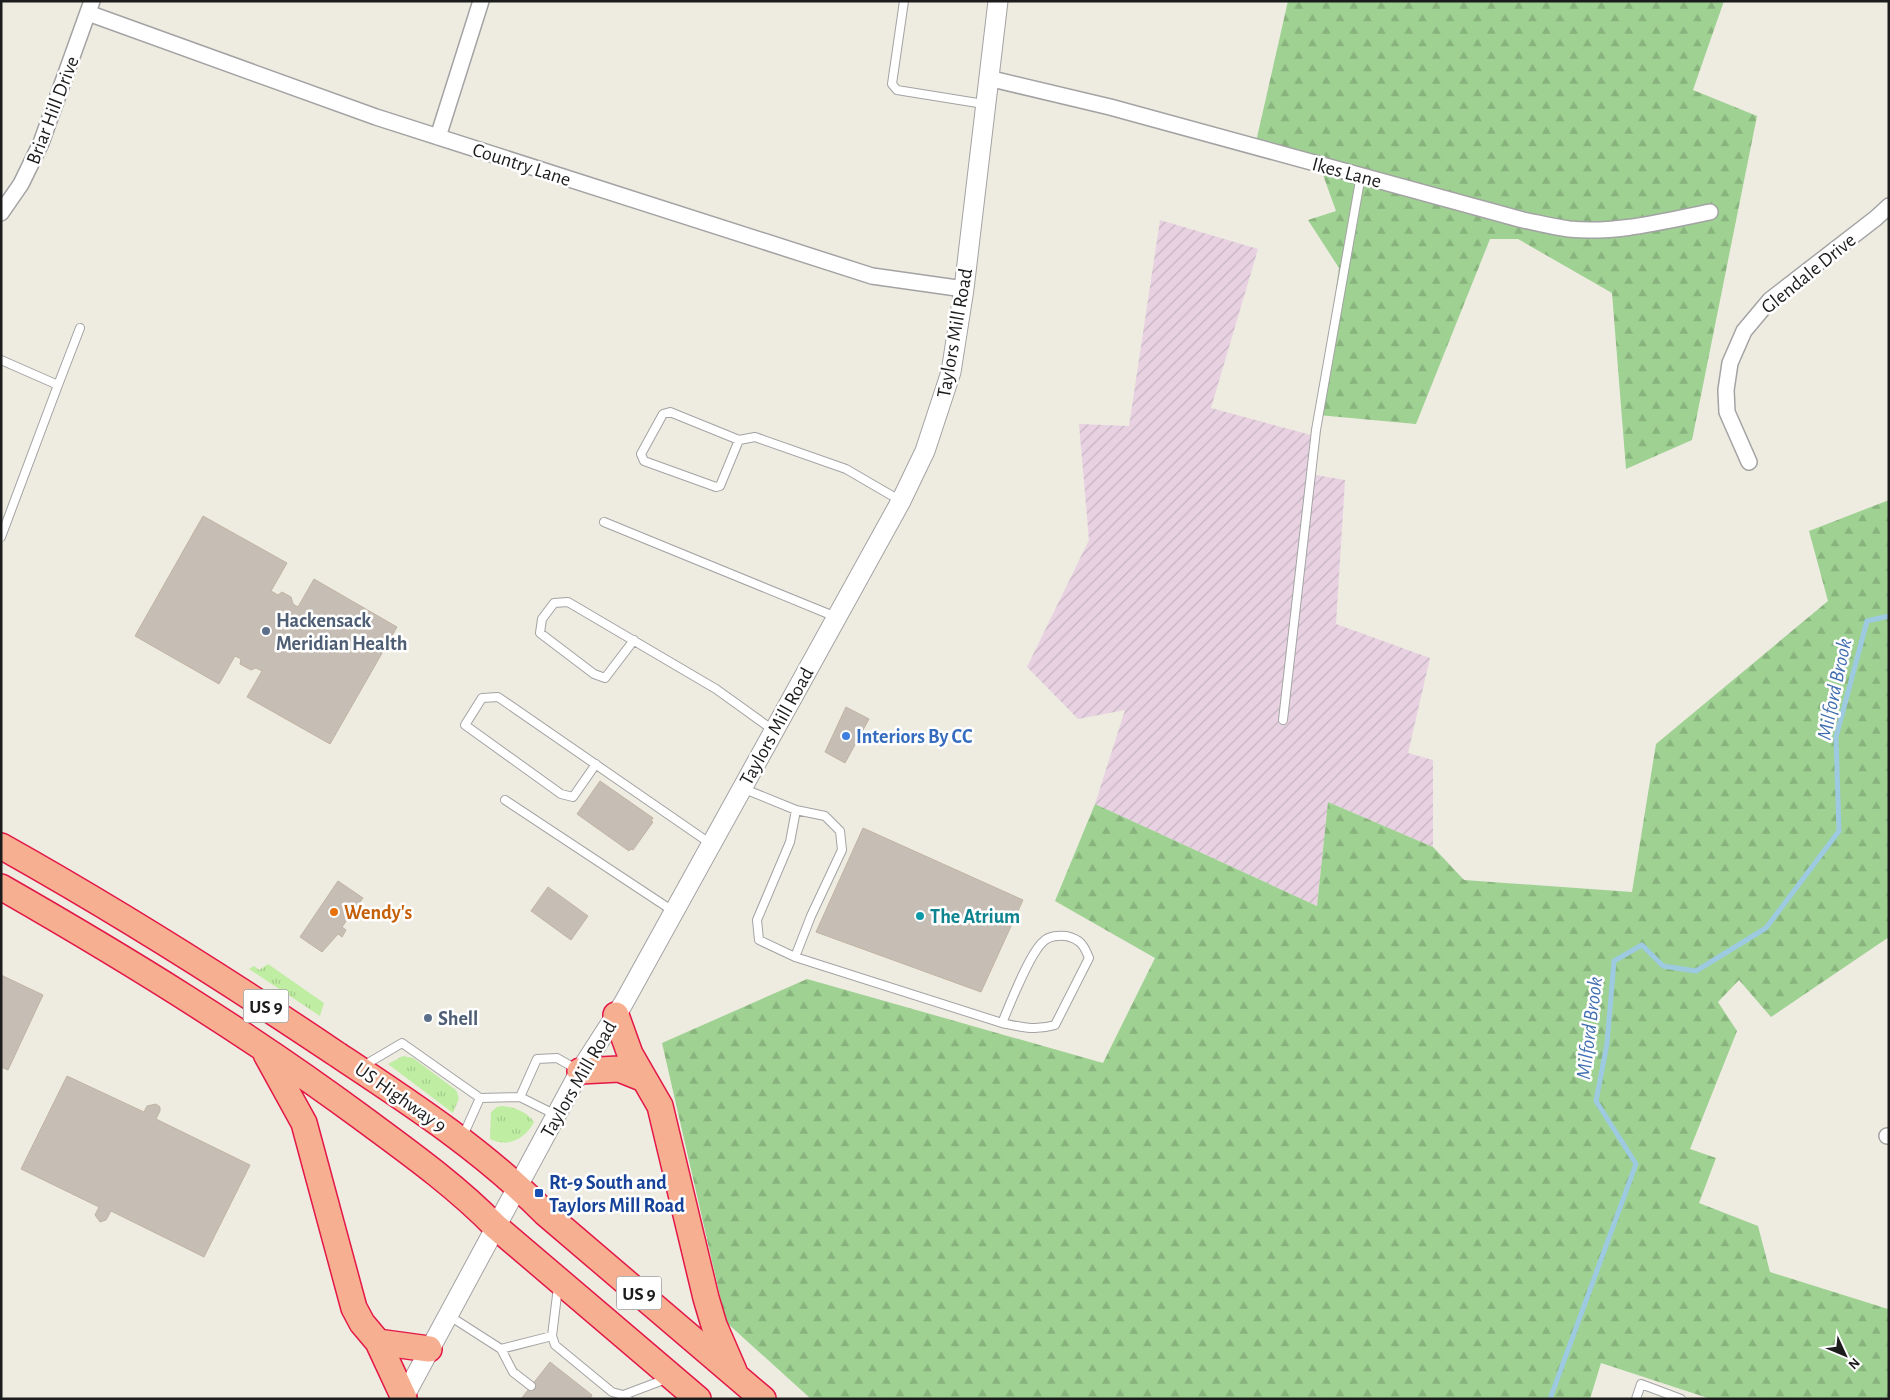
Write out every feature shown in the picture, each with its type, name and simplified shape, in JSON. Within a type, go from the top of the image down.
[{"type":"highway","name":"US Highway 9","points":[[1,846],[127,917],[230,982],[360,1069],[461,1140],[518,1185],[545,1213],[688,1337],[734,1373],[763,1399]]},
{"type":"highway","name":"US Highway 9","points":[[1,887],[88,937],[263,1048],[332,1096],[470,1200],[495,1226],[673,1377],[693,1397]]},
{"type":"highway","points":[[616,1015],[630,1054],[660,1106],[706,1298],[714,1325],[734,1373]]},
{"type":"highway","points":[[263,1048],[304,1124],[354,1308],[362,1323],[378,1342],[404,1398]]},
{"type":"highway","points":[[580,1071],[619,1069],[644,1079]]},
{"type":"highway","points":[[378,1342],[429,1349]]},
{"type":"street","points":[[438,136],[481,1]]},
{"type":"street","name":"Taylors Mill Road","points":[[404,1398],[580,1071],[616,1015],[901,501],[925,451],[951,372],[964,289],[980,161],[984,104],[998,1]]},
{"type":"street","name":"Country Lane","points":[[90,7],[357,110],[872,276],[964,289]]},
{"type":"street","name":"Briar Hill Drive","points":[[1,213],[21,184],[38,150],[90,7]]},
{"type":"street","name":"Ikes Lane","points":[[988,78],[1110,107],[1523,220],[1568,229],[1635,226],[1710,212]]},
{"type":"street","name":"Glendale Drive","points":[[1749,462],[1727,412],[1726,390],[1730,363],[1744,331],[1770,300],[1889,206]]},
{"type":"lane","points":[[904,1],[892,84],[897,90],[984,104]]},
{"type":"lane","points":[[1284,720],[1316,430],[1361,175]]},
{"type":"lane","points":[[1,537],[80,328]]},
{"type":"lane","points":[[1,360],[58,385]]},
{"type":"lane","points":[[739,440],[720,486],[716,488],[644,461],[642,454],[663,414],[670,412],[739,440],[755,437],[846,469],[901,501]]},
{"type":"lane","points":[[604,522],[836,617]]},
{"type":"lane","points":[[634,640],[605,678],[594,674],[540,633],[542,619],[554,603],[568,602],[634,640],[716,689],[773,730]]},
{"type":"lane","points":[[596,764],[573,797],[561,794],[465,725],[482,698],[498,696],[596,764],[711,844]]},
{"type":"lane","points":[[742,788],[796,810],[824,816],[840,831],[842,850],[811,916],[795,957]]},
{"type":"lane","points":[[505,800],[673,911]]},
{"type":"lane","points":[[796,810],[790,842],[757,920],[760,940],[795,957],[1002,1023],[1027,1029],[1041,1029],[1055,1025],[1089,958],[1083,944],[1074,938],[1062,935],[1043,941],[1035,952],[1002,1023]]},
{"type":"lane","points":[[360,1069],[402,1044],[480,1098],[520,1097],[556,1115]]},
{"type":"lane","points":[[520,1097],[537,1059],[557,1058],[580,1071]]},
{"type":"lane","points":[[461,1140],[480,1098]]},
{"type":"lane","points":[[559,1280],[552,1336],[555,1345],[612,1392],[623,1397],[673,1377]]},
{"type":"lane","points":[[448,1315],[501,1348],[513,1372],[531,1386]]},
{"type":"lane","points":[[501,1348],[552,1336]]},
{"type":"lane","points":[[1636,1399],[1641,1384],[1682,1399]]},
{"type":"shaded area","points":[[1160,220],[1258,249],[1211,408],[1315,436],[1310,474],[1345,480],[1336,624],[1430,658],[1408,753],[1433,760],[1433,847],[1328,802],[1317,906],[1095,804],[1125,710],[1078,719],[1027,667],[1089,540],[1079,424],[1129,426]]},
{"type":"green space","points":[[1288,1],[1724,1],[1693,90],[1757,116],[1692,440],[1626,469],[1612,293],[1518,239],[1490,239],[1416,424],[1318,415],[1339,268],[1308,220],[1336,211],[1322,172],[1253,155]]},
{"type":"green space","points":[[1889,500],[1889,937],[1771,1017],[1739,980],[1718,1002],[1737,1031],[1690,1149],[1716,1158],[1699,1203],[1758,1226],[1770,1272],[1888,1309],[1889,1307],[1889,1399],[1711,1399],[1601,1363],[1590,1399],[811,1399],[726,1322],[662,1043],[807,979],[1103,1063],[1155,958],[1055,901],[1095,804],[1317,906],[1328,802],[1433,847],[1464,880],[1632,892],[1656,744],[1828,601],[1809,531]]},
{"type":"green space","points":[[268,964],[324,1003],[320,1016],[249,969],[254,966],[259,970]]},
{"type":"green space","points":[[403,1056],[413,1058],[456,1090],[459,1098],[453,1113],[388,1064]]},
{"type":"green space","points":[[502,1106],[528,1115],[534,1122],[521,1137],[503,1143],[490,1139],[491,1112],[497,1107]]},
{"type":"building","name":"Hackensack Meridian Health","points":[[203,516],[287,563],[271,591],[278,595],[282,592],[291,597],[293,604],[298,607],[314,579],[397,627],[330,744],[247,697],[262,671],[256,668],[251,670],[240,664],[241,659],[235,656],[219,684],[135,636]]},
{"type":"building","name":"Interiors By CC","points":[[846,707],[869,719],[845,763],[825,752]]},
{"type":"building","points":[[600,781],[653,818],[651,821],[653,822],[633,850],[629,851],[577,814]]},
{"type":"building","name":"The Atrium","points":[[863,828],[1023,900],[981,992],[816,932]]},
{"type":"building","name":"Wendy's","points":[[338,881],[363,898],[342,927],[346,930],[342,937],[338,934],[322,952],[300,937]]},
{"type":"building","points":[[548,887],[588,916],[571,940],[531,911]]},
{"type":"building","points":[[1,975],[43,995],[8,1070],[1,1067]]},
{"type":"building","points":[[67,1076],[144,1112],[147,1106],[156,1104],[160,1107],[160,1111],[156,1119],[250,1165],[204,1257],[111,1211],[106,1220],[100,1222],[95,1215],[99,1207],[21,1169]]},
{"type":"building","points":[[550,1362],[592,1395],[590,1399],[521,1399]]},
{"type":"waterway","name":"Milford Brook","points":[[1550,1399],[1636,1164],[1596,1101],[1607,1044],[1614,961],[1642,945],[1663,966],[1696,971],[1766,928],[1839,831],[1836,737],[1867,621],[1889,616]]},
{"type":"place","name":"Hackensack Meridian Health","points":[[266,631]]},
{"type":"place","name":"Interiors By CC","points":[[846,736]]},
{"type":"place","name":"Wendy's","points":[[334,912]]},
{"type":"place","name":"The Atrium","points":[[920,916]]},
{"type":"place","name":"Shell","points":[[428,1018]]},
{"type":"place","name":"Rt-9 South and Taylors Mill Road","points":[[539,1193]]}]
